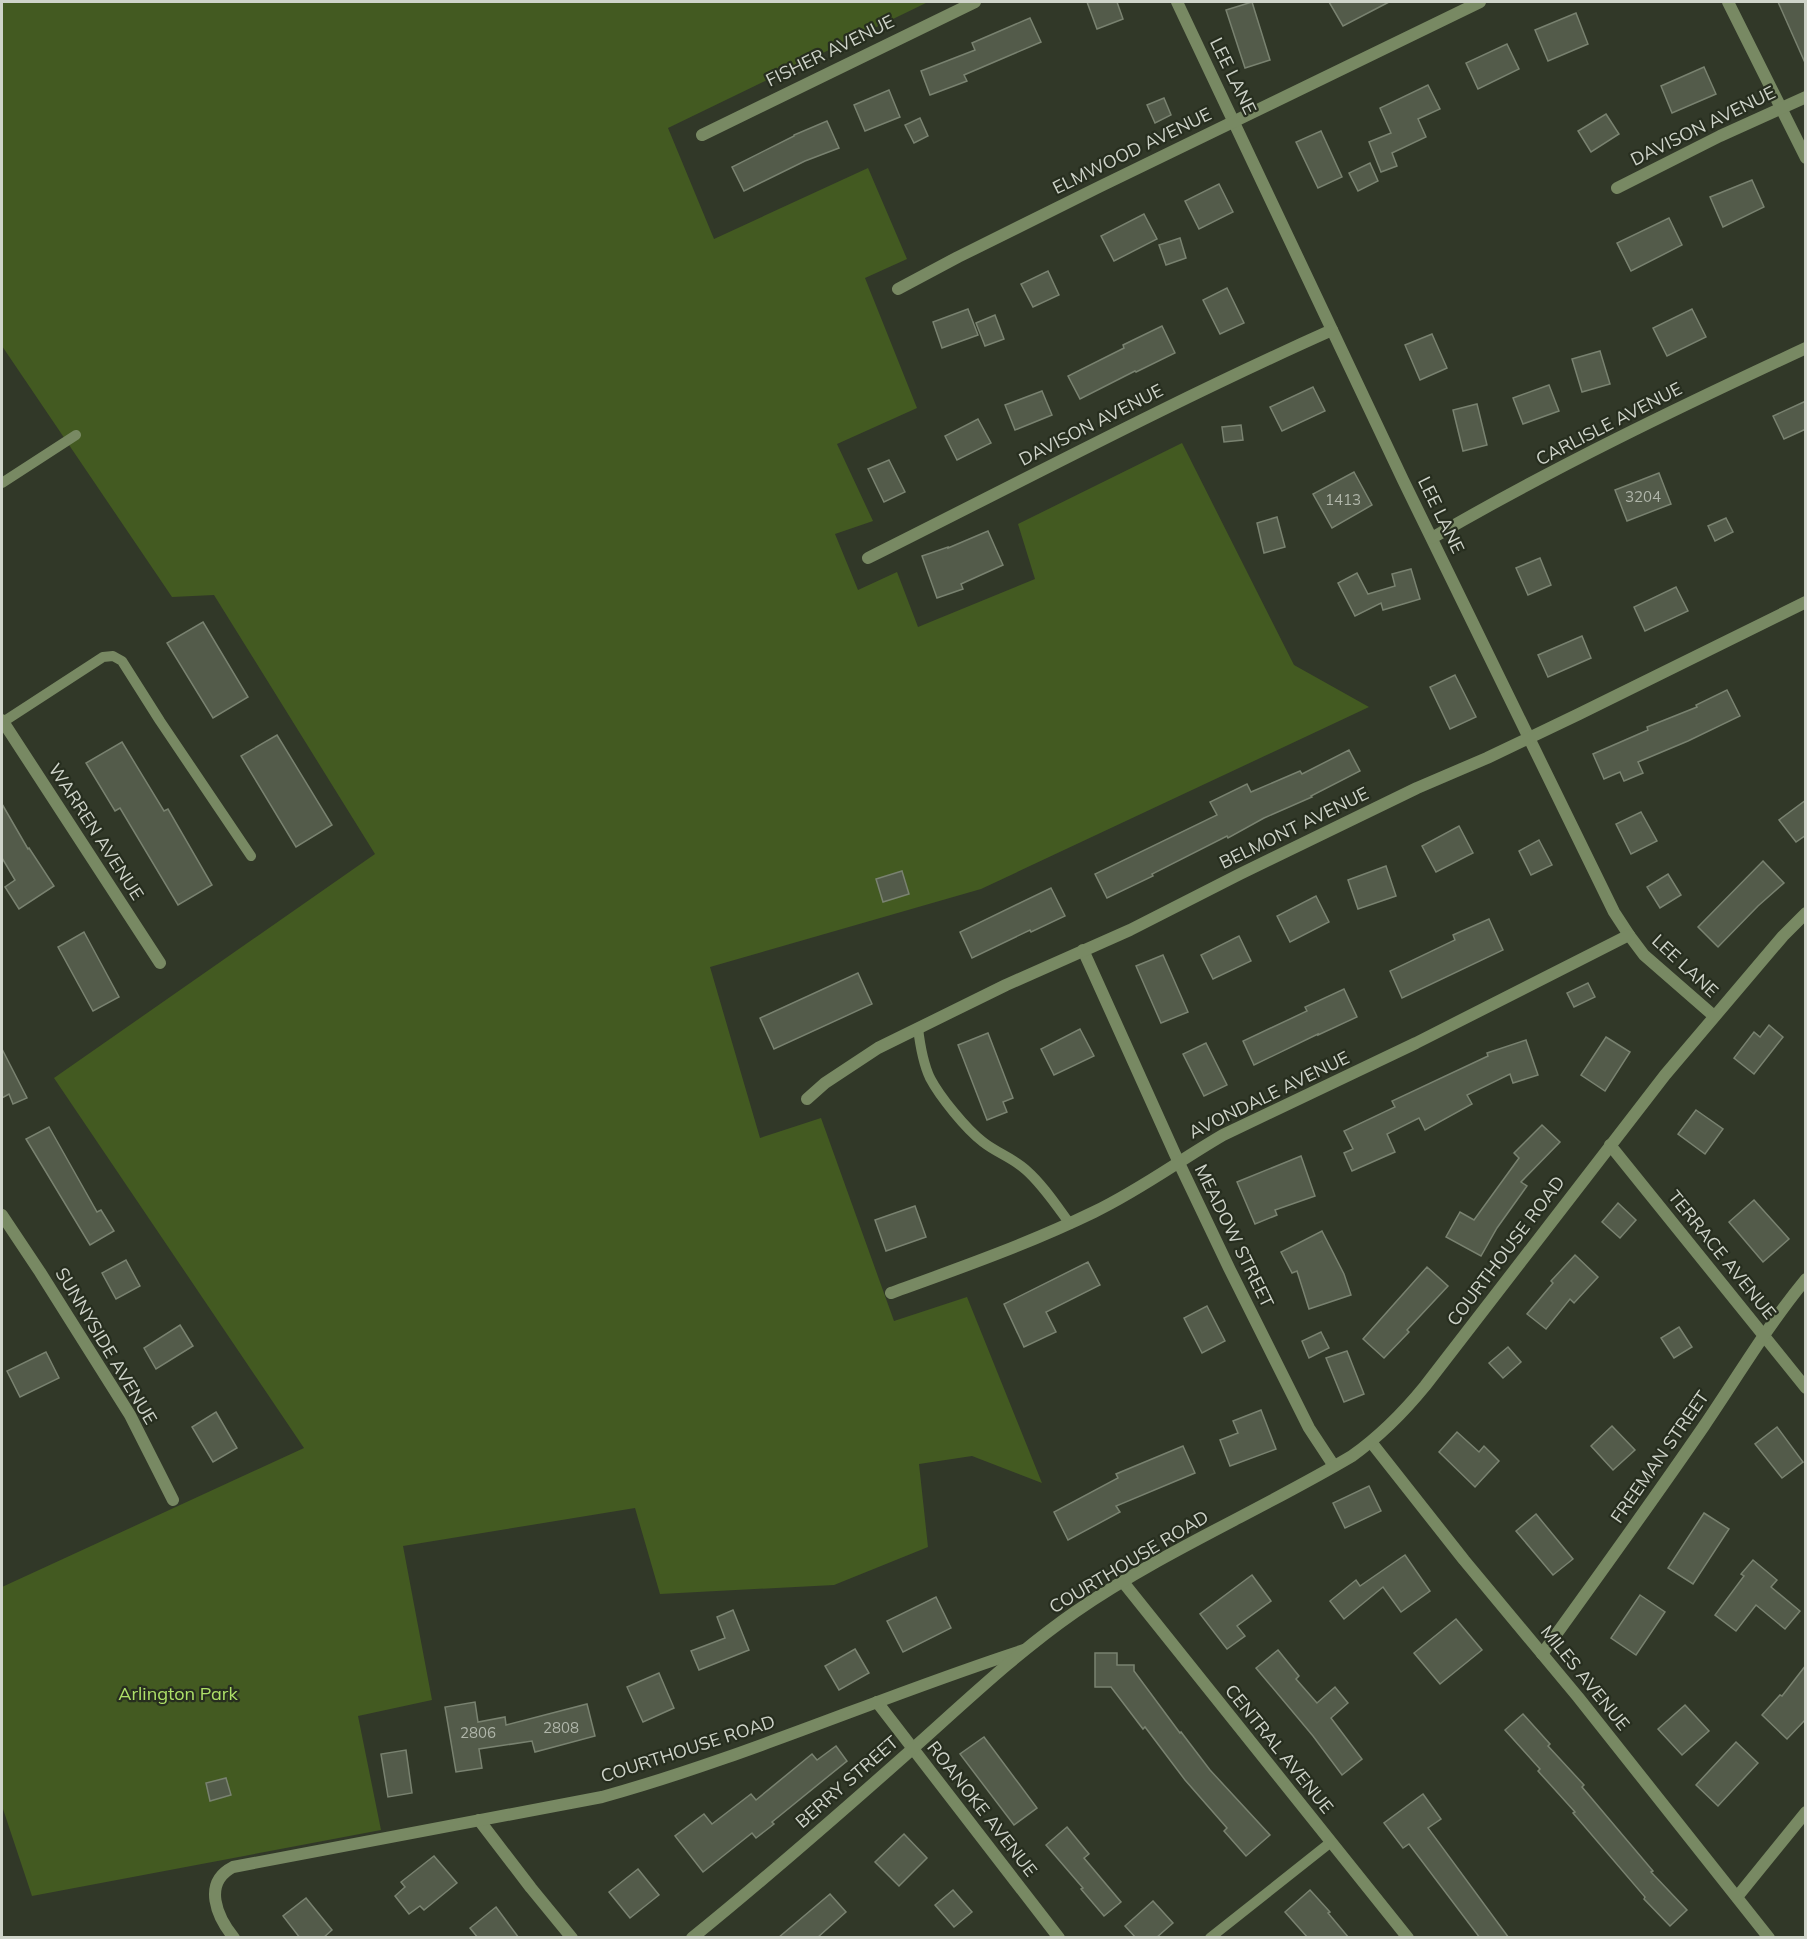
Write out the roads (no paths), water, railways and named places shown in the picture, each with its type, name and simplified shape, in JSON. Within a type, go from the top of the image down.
[{"type":"street","name":"FISHER AVENUE","points":[[702,135],[975,2]]},
{"type":"street","name":"LEE LANE","points":[[1177,2],[1332,330],[1614,912],[1644,955],[1714,1016]]},
{"type":"street","name":"ELMWOOD AVENUE","points":[[898,289],[1039,217],[1480,2]]},
{"type":"street","points":[[1728,2],[1806,158]]},
{"type":"street","name":"DAVISON AVENUE","points":[[1617,188],[1720,136],[1806,97]]},
{"type":"street","name":"DAVISON AVENUE","points":[[868,558],[1156,412],[1332,330]]},
{"type":"street","name":"CARLISLE AVENUE","points":[[1432,538],[1489,505],[1592,452],[1806,348]]},
{"type":"street","name":"BELMONT AVENUE","points":[[807,1099],[850,1065],[918,1028],[1006,985],[1130,930],[1417,788],[1529,738],[1806,602]]},
{"type":"street","name":"WARREN AVENUE","points":[[2,721],[160,963]]},
{"type":"street","name":"COURTHOUSE ROAD","points":[[234,1938],[225,1926],[217,1908],[215,1891],[218,1879],[232,1867],[602,1797],[735,1755],[1024,1650],[1076,1612],[1123,1582],[1334,1466],[1371,1442],[1400,1416],[1425,1386],[1610,1145],[1714,1016],[1806,913]]},
{"type":"street","name":"AVONDALE AVENUE","points":[[891,1293],[1027,1243],[1096,1212],[1160,1176],[1223,1135],[1416,1043],[1629,935]]},
{"type":"street","name":"MEADOW STREET","points":[[1083,951],[1179,1163],[1309,1428],[1334,1466]]},
{"type":"street","name":"TERRACE AVENUE","points":[[1610,1145],[1806,1388]]},
{"type":"street","name":"SUNNYSIDE AVENUE","points":[[2,1215],[130,1415],[173,1500]]},
{"type":"street","name":"FREEMAN STREET","points":[[1542,1654],[1650,1505],[1719,1404],[1763,1334],[1806,1279]]},
{"type":"street","name":"MILES AVENUE","points":[[1371,1442],[1769,1938]]},
{"type":"street","name":"CENTRAL AVENUE","points":[[1123,1582],[1408,1938]]},
{"type":"street","name":"BERRY STREET","points":[[692,1938],[740,1899],[1024,1650]]},
{"type":"street","name":"ROANOKE AVENUE","points":[[877,1702],[1059,1938]]},
{"type":"street","points":[[1737,1897],[1806,1812]]},
{"type":"street","points":[[479,1820],[573,1938]]},
{"type":"lane","points":[[2,483],[76,435]]},
{"type":"lane","points":[[2,721],[103,657],[113,656],[122,661],[251,856]]},
{"type":"lane","points":[[918,1028],[921,1048],[930,1077],[963,1122],[984,1143],[1015,1161],[1042,1185],[1070,1224]]},
{"type":"lane","points":[[1210,1938],[1331,1842]]},
{"type":"park label","name":"Arlington Park","points":[[178,1694]]}]
